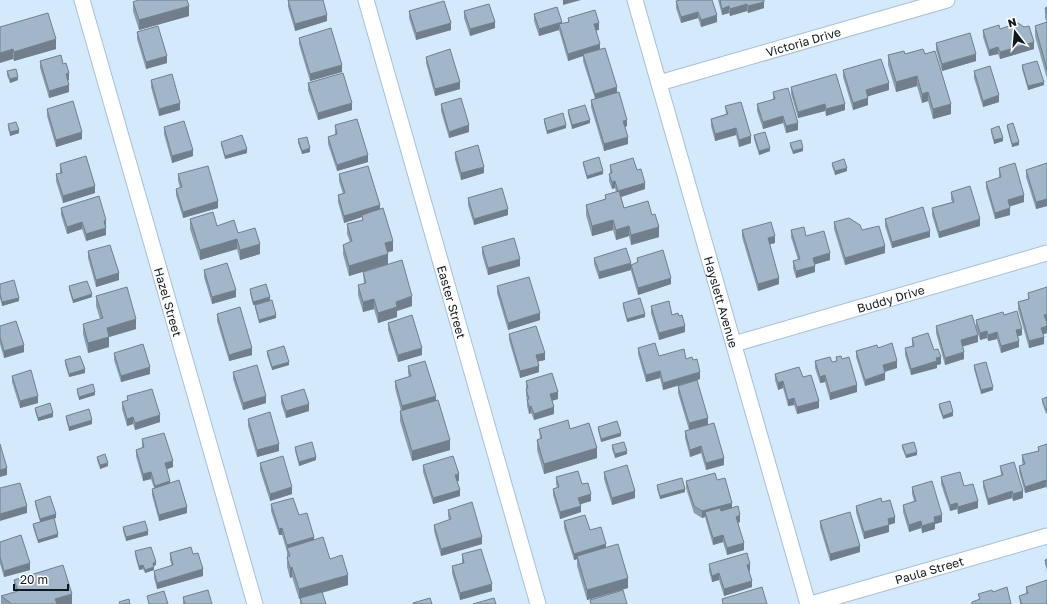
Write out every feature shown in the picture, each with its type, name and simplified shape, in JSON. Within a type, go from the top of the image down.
[{"type":"street","name":"Hazel Street","points":[[82,0],[255,604]]},
{"type":"street","name":"Easter Street","points":[[366,0],[538,604]]},
{"type":"street","name":"Hayslett Avenue","points":[[635,0],[808,604]]},
{"type":"street","name":"Victoria Drive","points":[[659,83],[947,0]]},
{"type":"street","name":"Buddy Drive","points":[[734,344],[1047,253]]},
{"type":"street","name":"Paula Street","points":[[811,604],[1047,536]]},
{"type":"building","points":[[138,0],[187,0],[189,6],[139,20],[133,2]]},
{"type":"building","points":[[288,0],[323,0],[327,15],[295,24]]},
{"type":"building","points":[[712,0],[717,15],[701,20],[698,12],[681,17],[676,1]]},
{"type":"building","points":[[720,0],[764,0],[764,2],[748,6],[747,4],[730,9],[729,6],[722,9]]},
{"type":"building","points":[[444,1],[451,23],[416,33],[409,11]]},
{"type":"building","points":[[489,4],[495,22],[470,29],[464,11]]},
{"type":"building","points":[[557,7],[562,22],[539,29],[534,14]]},
{"type":"building","points":[[595,10],[599,23],[594,24],[600,44],[568,54],[559,24],[569,22],[568,18]]},
{"type":"building","points":[[48,13],[56,39],[14,52],[13,49],[0,53],[0,27]]},
{"type":"building","points":[[1047,22],[1047,69],[1035,26]]},
{"type":"building","points":[[1018,23],[1024,27],[1029,26],[1034,42],[1000,52],[998,47],[989,50],[983,30],[999,25],[1000,29]]},
{"type":"building","points":[[158,26],[167,56],[146,62],[137,32]]},
{"type":"building","points":[[331,28],[342,65],[310,74],[299,38]]},
{"type":"building","points":[[970,33],[976,54],[942,64],[936,43]]},
{"type":"building","points":[[605,48],[617,87],[595,94],[583,54]]},
{"type":"building","points":[[450,49],[460,82],[435,89],[426,57]]},
{"type":"building","points":[[923,49],[925,54],[935,51],[951,104],[933,109],[928,92],[922,94],[917,76],[896,82],[888,55],[904,51],[905,54]]},
{"type":"building","points":[[61,55],[63,64],[66,63],[69,73],[66,74],[69,85],[49,91],[40,61]]},
{"type":"building","points":[[881,59],[889,83],[866,90],[868,98],[853,103],[843,70]]},
{"type":"building","points":[[1037,61],[1044,82],[1028,86],[1022,65]]},
{"type":"building","points":[[990,66],[999,95],[983,101],[974,71]]},
{"type":"building","points":[[16,69],[18,77],[10,79],[7,71]]},
{"type":"building","points":[[343,73],[352,103],[318,113],[308,83]]},
{"type":"building","points":[[172,74],[180,103],[159,109],[151,80]]},
{"type":"building","points":[[836,74],[845,104],[826,109],[825,104],[798,112],[791,87]]},
{"type":"building","points":[[788,88],[798,123],[786,126],[783,116],[763,122],[757,104],[775,99],[773,92]]},
{"type":"building","points":[[619,92],[627,120],[623,121],[628,137],[604,144],[591,100]]},
{"type":"building","points":[[461,98],[469,125],[449,132],[441,104]]},
{"type":"building","points":[[73,101],[82,132],[56,140],[47,109]]},
{"type":"building","points":[[741,102],[751,136],[739,140],[736,128],[715,134],[711,119],[728,114],[725,106]]},
{"type":"building","points":[[585,105],[590,120],[572,125],[568,110]]},
{"type":"building","points":[[563,113],[566,125],[547,131],[544,119]]},
{"type":"building","points":[[357,119],[368,155],[337,165],[328,137],[337,134],[335,125]]},
{"type":"building","points":[[184,121],[193,150],[172,156],[164,127]]},
{"type":"building","points":[[16,122],[19,130],[10,132],[8,124]]},
{"type":"building","points":[[1013,123],[1019,142],[1012,144],[1007,125]]},
{"type":"building","points":[[999,126],[1003,138],[994,140],[991,129]]},
{"type":"building","points":[[765,132],[770,148],[759,151],[754,135]]},
{"type":"building","points":[[242,135],[247,149],[225,156],[221,142]]},
{"type":"building","points":[[307,137],[310,148],[302,151],[298,139]]},
{"type":"building","points":[[801,140],[803,148],[793,151],[790,143]]},
{"type":"building","points":[[478,145],[484,167],[461,173],[455,152]]},
{"type":"building","points":[[86,156],[95,186],[63,196],[56,174],[62,173],[60,164]]},
{"type":"building","points":[[599,157],[603,171],[587,176],[583,162]]},
{"type":"building","points":[[633,158],[637,170],[641,169],[645,183],[618,191],[615,181],[612,182],[609,174],[612,173],[610,165]]},
{"type":"building","points":[[844,159],[847,168],[835,171],[832,163]]},
{"type":"building","points":[[1015,163],[1024,195],[1008,200],[1010,208],[995,213],[986,182],[1001,177],[999,168]]},
{"type":"building","points":[[1047,163],[1047,199],[1036,202],[1026,170]]},
{"type":"building","points":[[208,166],[218,201],[183,212],[176,189],[182,187],[178,174]]},
{"type":"building","points":[[368,166],[380,205],[344,216],[338,195],[345,193],[339,174]]},
{"type":"building","points":[[970,186],[980,219],[939,232],[932,208],[954,202],[951,192]]},
{"type":"building","points":[[502,188],[508,209],[474,219],[468,198]]},
{"type":"building","points":[[619,191],[624,208],[648,201],[652,215],[655,214],[659,227],[631,235],[629,226],[616,230],[613,220],[592,226],[586,205],[606,199],[605,195]]},
{"type":"building","points":[[99,196],[106,220],[104,221],[106,228],[86,234],[82,222],[67,227],[61,208]]},
{"type":"building","points":[[923,207],[930,231],[892,242],[885,219]]},
{"type":"building","points":[[383,208],[393,241],[385,243],[388,254],[349,266],[343,245],[352,241],[347,224],[363,220],[362,215]]},
{"type":"building","points":[[213,212],[217,226],[234,220],[238,233],[255,228],[260,244],[240,250],[237,239],[200,250],[190,219]]},
{"type":"building","points":[[849,218],[860,225],[862,230],[879,226],[885,246],[845,258],[834,222]]},
{"type":"building","points":[[771,222],[775,236],[768,238],[779,278],[758,284],[742,230]]},
{"type":"building","points":[[804,227],[806,236],[824,231],[830,253],[813,258],[815,266],[796,271],[793,261],[800,259],[791,230]]},
{"type":"building","points":[[514,238],[520,259],[488,268],[482,247]]},
{"type":"building","points":[[110,245],[119,273],[96,280],[88,251]]},
{"type":"building","points":[[626,248],[631,263],[599,272],[594,258]]},
{"type":"building","points":[[663,250],[671,278],[638,288],[631,265],[638,262],[637,258]]},
{"type":"building","points":[[402,260],[412,296],[396,302],[397,307],[378,313],[374,299],[363,302],[358,285],[366,283],[363,272]]},
{"type":"building","points":[[227,263],[236,290],[212,297],[204,270]]},
{"type":"building","points":[[529,277],[540,313],[508,323],[497,286]]},
{"type":"building","points":[[14,280],[19,298],[2,302],[0,284]]},
{"type":"building","points":[[87,281],[92,294],[73,300],[69,286]]},
{"type":"building","points":[[266,284],[270,297],[253,302],[250,289]]},
{"type":"building","points":[[127,287],[136,319],[107,328],[109,337],[88,343],[83,324],[103,318],[96,296]]},
{"type":"building","points":[[1047,287],[1047,314],[1044,315],[1047,326],[1041,328],[1044,337],[1029,341],[1018,302],[1029,299],[1028,293]]},
{"type":"building","points":[[640,298],[645,314],[627,319],[623,303]]},
{"type":"building","points":[[272,300],[276,315],[259,320],[255,305]]},
{"type":"building","points":[[669,301],[672,315],[678,313],[679,316],[682,315],[685,326],[659,333],[651,306]]},
{"type":"building","points":[[240,307],[252,348],[229,355],[217,314]]},
{"type":"building","points":[[1017,311],[1022,329],[1016,330],[1019,341],[1001,346],[997,332],[988,335],[987,331],[980,333],[976,320],[1003,312],[1004,315]]},
{"type":"building","points":[[412,315],[422,348],[398,355],[388,323]]},
{"type":"building","points":[[972,315],[978,335],[961,340],[964,352],[945,358],[936,326]]},
{"type":"building","points":[[16,321],[24,345],[4,351],[0,337],[0,326]]},
{"type":"building","points":[[536,326],[545,353],[536,355],[539,366],[520,371],[509,334]]},
{"type":"building","points":[[928,333],[934,350],[938,349],[941,357],[936,358],[937,361],[911,369],[905,348],[914,346],[912,338]]},
{"type":"building","points":[[655,343],[659,356],[684,349],[686,359],[692,357],[693,360],[697,359],[700,372],[663,383],[660,371],[646,375],[638,348]]},
{"type":"building","points":[[892,343],[897,361],[883,365],[885,373],[865,380],[856,351],[877,345],[878,348]]},
{"type":"building","points":[[143,344],[150,367],[121,376],[114,353]]},
{"type":"building","points":[[284,346],[289,362],[272,367],[267,351]]},
{"type":"building","points":[[80,356],[85,369],[69,374],[65,360]]},
{"type":"building","points":[[841,356],[842,359],[849,357],[857,385],[830,393],[825,375],[820,377],[815,361],[830,357],[832,362],[837,361],[836,357]]},
{"type":"building","points":[[425,361],[436,396],[402,406],[395,381],[411,376],[408,366]]},
{"type":"building","points":[[986,362],[993,387],[981,390],[974,365]]},
{"type":"building","points":[[257,365],[266,396],[243,403],[233,372]]},
{"type":"building","points":[[799,367],[803,377],[811,375],[819,401],[797,407],[794,398],[788,400],[783,381],[778,383],[775,374]]},
{"type":"building","points":[[31,370],[38,396],[20,401],[12,376]]},
{"type":"building","points":[[552,373],[558,392],[550,394],[554,407],[534,414],[531,406],[529,407],[527,399],[529,399],[526,389],[528,388],[526,381]]},
{"type":"building","points":[[697,380],[708,418],[689,423],[678,386]]},
{"type":"building","points":[[93,384],[95,392],[79,397],[77,389]]},
{"type":"building","points":[[152,389],[160,415],[135,423],[133,417],[127,419],[122,402],[128,400],[127,396]]},
{"type":"building","points":[[304,389],[309,404],[286,411],[281,396]]},
{"type":"building","points":[[1047,397],[1047,410],[1046,410],[1042,399]]},
{"type":"building","points":[[438,400],[450,440],[412,451],[400,411]]},
{"type":"building","points":[[950,401],[953,412],[943,416],[939,404]]},
{"type":"building","points":[[50,403],[53,413],[38,418],[35,408]]},
{"type":"building","points":[[89,409],[92,420],[69,427],[66,416]]},
{"type":"building","points":[[270,412],[279,444],[257,450],[248,419]]},
{"type":"building","points":[[568,420],[570,429],[589,423],[597,448],[544,464],[537,440],[542,438],[539,429]]},
{"type":"building","points":[[617,421],[621,433],[601,439],[598,427]]},
{"type":"building","points":[[714,423],[724,458],[706,463],[701,446],[690,450],[685,431]]},
{"type":"building","points":[[164,433],[173,461],[165,463],[170,481],[155,486],[151,472],[143,474],[136,450],[144,447],[142,439]]},
{"type":"building","points":[[312,442],[316,457],[299,462],[295,447]]},
{"type":"building","points":[[624,442],[627,451],[615,454],[612,445]]},
{"type":"building","points":[[914,442],[917,452],[906,455],[902,445]]},
{"type":"building","points":[[0,444],[7,468],[0,470]]},
{"type":"building","points":[[1047,444],[1047,483],[1046,480],[1025,487],[1019,466],[1025,464],[1022,455],[1039,451],[1038,447]]},
{"type":"building","points":[[105,454],[108,463],[100,465],[97,457]]},
{"type":"building","points":[[283,456],[292,487],[270,494],[260,463]]},
{"type":"building","points":[[453,456],[459,474],[455,475],[460,490],[433,498],[423,465]]},
{"type":"building","points":[[1014,462],[1023,491],[1013,494],[1012,491],[988,499],[983,481],[1003,475],[1000,466]]},
{"type":"building","points":[[627,465],[635,491],[612,498],[604,472]]},
{"type":"building","points":[[578,471],[582,484],[588,483],[591,494],[578,498],[581,506],[560,512],[553,489],[559,487],[556,477]]},
{"type":"building","points":[[960,472],[964,486],[973,484],[978,501],[958,507],[957,503],[950,505],[941,477]]},
{"type":"building","points":[[715,473],[717,480],[725,478],[732,503],[702,511],[694,506],[686,481]]},
{"type":"building","points":[[682,478],[685,489],[660,496],[657,485]]},
{"type":"building","points":[[179,480],[187,507],[159,515],[152,489]]},
{"type":"building","points":[[932,481],[942,515],[934,517],[935,522],[922,526],[921,521],[909,525],[903,505],[916,501],[912,487]]},
{"type":"building","points":[[20,483],[27,506],[0,514],[0,488]]},
{"type":"building","points":[[50,496],[56,514],[40,519],[35,501]]},
{"type":"building","points":[[293,498],[299,515],[307,513],[314,537],[287,545],[282,528],[279,529],[271,504]]},
{"type":"building","points":[[881,498],[882,502],[890,500],[895,517],[888,519],[889,525],[864,532],[856,506]]},
{"type":"building","points":[[472,502],[482,537],[441,549],[434,525],[451,519],[448,510]]},
{"type":"building","points":[[738,506],[740,515],[736,517],[744,543],[727,548],[723,535],[713,538],[705,512],[720,508],[721,511]]},
{"type":"building","points":[[850,512],[860,546],[830,554],[820,521]]},
{"type":"building","points":[[585,515],[590,530],[601,527],[606,544],[574,554],[564,521]]},
{"type":"building","points":[[54,518],[58,534],[38,540],[33,524]]},
{"type":"building","points":[[145,521],[148,531],[126,537],[123,527]]},
{"type":"building","points":[[21,535],[30,563],[4,571],[0,557],[0,542]]},
{"type":"building","points":[[323,537],[330,559],[342,555],[348,575],[299,589],[292,567],[290,568],[287,557],[290,556],[287,548]]},
{"type":"building","points":[[618,544],[628,578],[587,590],[577,556]]},
{"type":"building","points":[[151,547],[156,562],[153,563],[154,567],[145,570],[143,565],[139,566],[135,551]]},
{"type":"building","points":[[191,547],[193,554],[198,553],[203,569],[157,583],[154,571],[173,565],[170,553]]},
{"type":"building","points":[[481,549],[492,584],[460,593],[452,566],[464,563],[462,554]]},
{"type":"building","points":[[747,553],[750,564],[747,565],[752,581],[724,589],[719,573],[712,576],[709,564]]},
{"type":"building","points":[[63,565],[72,594],[55,599],[57,604],[12,604],[1,596],[18,591],[14,580]]},
{"type":"building","points":[[1047,580],[1047,604],[1022,604],[1019,596],[1028,593],[1026,587]]},
{"type":"building","points":[[762,587],[767,604],[723,604],[722,599]]},
{"type":"building","points":[[1007,587],[1011,604],[972,604],[972,602],[980,599],[978,594],[992,590],[993,592]]},
{"type":"building","points":[[208,590],[212,604],[185,604],[183,597]]},
{"type":"building","points":[[623,590],[627,604],[591,604],[590,600]]},
{"type":"building","points":[[164,591],[168,604],[149,604],[147,596]]},
{"type":"building","points":[[322,592],[326,604],[302,604],[300,598]]},
{"type":"building","points":[[430,598],[432,604],[413,604],[413,603]]},
{"type":"building","points":[[494,598],[496,604],[473,604]]},
{"type":"building","points":[[129,599],[130,604],[120,604],[119,602]]}]
